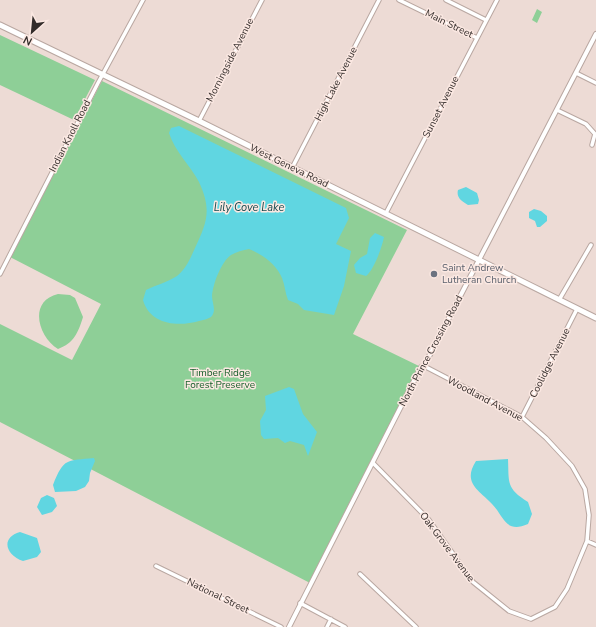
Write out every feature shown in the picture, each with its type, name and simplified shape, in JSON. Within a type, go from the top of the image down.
[{"type":"main road","name":"West Geneva Road","points":[[0,25],[199,121],[596,318]]},
{"type":"street","name":"Indian Knoll Road","points":[[0,274],[143,0]]},
{"type":"street","name":"Morningside Avenue","points":[[199,121],[262,0]]},
{"type":"street","name":"High Lake Avenue","points":[[292,168],[379,0]]},
{"type":"street","name":"Main Street","points":[[399,0],[477,38]]},
{"type":"street","name":"Main Street","points":[[446,0],[486,20]]},
{"type":"street","name":"Sunset Avenue","points":[[386,213],[496,0]]},
{"type":"street","name":"North Prince Crossing Road","points":[[289,627],[421,367],[424,366],[596,34]]},
{"type":"street","points":[[576,73],[596,83]]},
{"type":"street","points":[[557,110],[586,124],[595,134],[592,145]]},
{"type":"street","points":[[559,300],[591,245]]},
{"type":"street","name":"Coolidge Avenue","points":[[522,417],[577,308]]},
{"type":"street","name":"Woodland Avenue","points":[[424,366],[522,417],[546,438],[572,466],[585,489],[589,515],[587,541],[567,589],[555,607],[531,619]]},
{"type":"street","name":"Oak Grove Avenue","points":[[373,463],[429,520],[474,582],[509,611],[531,619]]},
{"type":"street","points":[[587,541],[596,545]]},
{"type":"street","name":"National Street","points":[[156,566],[281,627]]},
{"type":"street","points":[[360,574],[415,626]]},
{"type":"street","points":[[300,603],[345,627]]},
{"type":"street","points":[[327,627],[331,619]]},
{"type":"green space","points":[[537,9],[542,12],[537,23],[532,20]]},
{"type":"green space","points":[[0,35],[95,80],[74,120],[0,85]]},
{"type":"green space","name":"Timber Ridge Forest Preserve","points":[[102,81],[407,230],[353,334],[421,367],[310,583],[0,422],[0,324],[72,360],[101,304],[10,257]]},
{"type":"green space","points":[[58,294],[70,295],[75,298],[83,317],[75,337],[68,344],[58,349],[45,336],[39,320],[40,311],[43,304],[49,298]]},
{"type":"water","name":"Lily Cove Lake","points":[[179,126],[346,208],[349,218],[336,244],[351,251],[344,286],[334,315],[304,310],[298,304],[288,300],[283,281],[277,269],[264,257],[249,249],[231,255],[227,258],[221,268],[213,291],[212,296],[214,312],[211,317],[191,323],[174,324],[158,319],[152,315],[143,300],[146,290],[166,282],[177,276],[183,270],[203,231],[206,216],[206,200],[199,182],[175,146],[169,133],[171,128]]},
{"type":"water","points":[[466,187],[477,193],[479,200],[478,204],[468,205],[459,197],[458,190]]},
{"type":"water","points":[[534,209],[541,211],[547,216],[547,221],[540,227],[537,227],[535,221],[529,218],[529,212]]},
{"type":"water","points":[[375,233],[384,237],[375,264],[366,276],[356,273],[354,265],[360,258],[367,254],[370,238]]},
{"type":"water","points":[[289,387],[294,389],[303,414],[317,432],[308,456],[304,445],[290,441],[285,443],[278,438],[264,439],[261,435],[260,421],[266,410],[265,396]]},
{"type":"water","points":[[94,458],[95,461],[90,473],[89,481],[85,487],[76,491],[55,492],[53,485],[60,469],[64,465],[72,460]]},
{"type":"water","points":[[508,459],[508,474],[512,489],[528,502],[532,514],[528,524],[520,527],[514,527],[506,522],[471,481],[472,469],[476,461]]},
{"type":"water","points":[[47,495],[54,498],[57,506],[52,512],[42,515],[37,507],[41,498]]},
{"type":"water","points":[[20,532],[37,538],[41,552],[37,557],[23,561],[9,551],[8,542],[10,538]]},
{"type":"place","name":"Saint Andrew Lutheran Church","points":[[434,274]]}]
